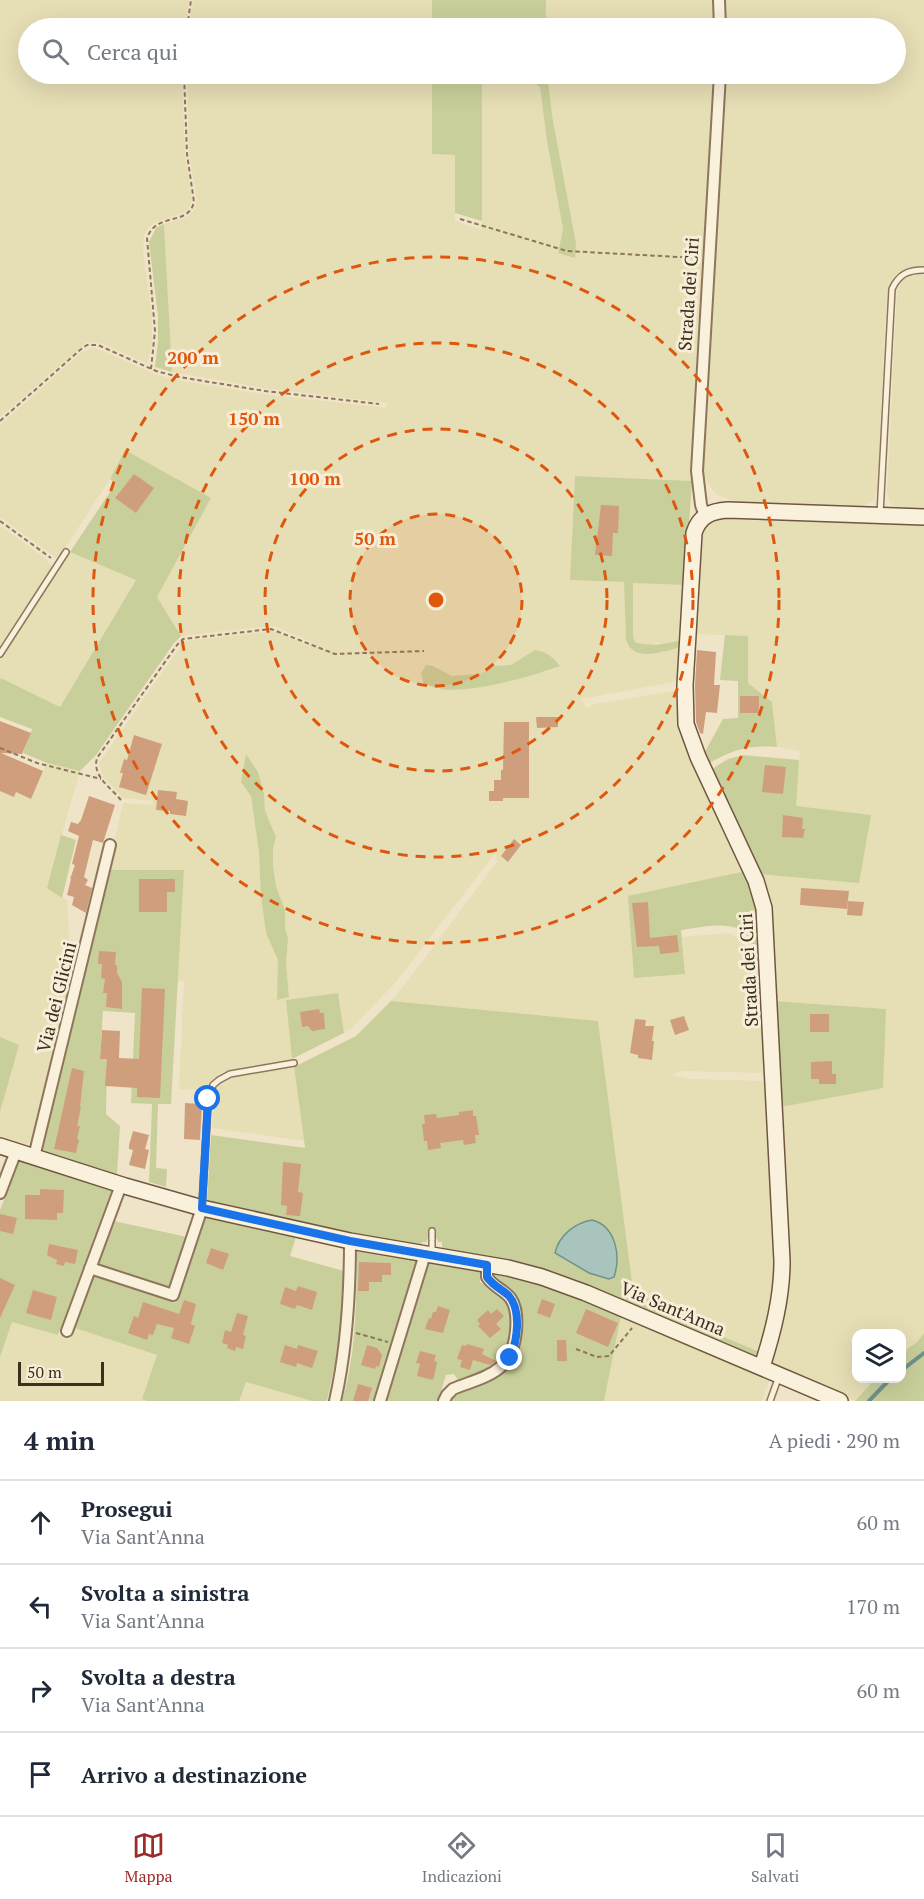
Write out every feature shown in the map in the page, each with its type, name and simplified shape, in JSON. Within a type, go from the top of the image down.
[{"type":"street","points":[[718,0],[719,18]]},
{"type":"street","name":"Strada dei Ciri","points":[[719,84],[697,471],[701,505],[705,516],[698,523],[694,533],[686,655],[685,713],[688,730],[698,757],[756,881],[764,909],[782,1229],[782,1268],[775,1322],[762,1367]]},
{"type":"street","points":[[705,516],[728,510],[924,517]]},
{"type":"street","name":"Via dei Glicini","points":[[34,1157],[110,845]]},
{"type":"street","name":"Via Sant'Anna","points":[[0,1146],[202,1208],[350,1241],[430,1248],[487,1265],[542,1276],[840,1401]]},
{"type":"street","points":[[0,1193],[16,1152]]},
{"type":"street","points":[[67,1331],[121,1185]]},
{"type":"street","points":[[90,1268],[172,1295],[202,1208]]},
{"type":"street","points":[[335,1401],[345,1352],[350,1241]]},
{"type":"street","points":[[380,1401],[430,1248]]},
{"type":"street","points":[[444,1401],[453,1389],[501,1368],[512,1353],[517,1319],[514,1305],[508,1295],[490,1282],[486,1273],[487,1265]]},
{"type":"lane","points":[[880,515],[892,290],[896,280],[903,274],[924,270]]},
{"type":"lane","points":[[0,654],[66,552]]},
{"type":"lane","points":[[202,1208],[208,1099],[213,1085],[230,1074],[294,1063]]},
{"type":"lane","points":[[430,1248],[432,1231]]},
{"type":"lane","points":[[770,1401],[779,1374]]},
{"type":"path","points":[[188,18],[191,0]]},
{"type":"path","points":[[151,369],[155,331],[147,238],[154,226],[162,221],[187,214],[194,202],[187,154],[184,84]]},
{"type":"path","points":[[460,219],[567,251],[710,259]]},
{"type":"path","points":[[0,422],[87,345],[102,346],[151,369],[179,377],[265,391],[380,404]]},
{"type":"path","points":[[0,521],[52,559],[56,563],[56,568]]},
{"type":"path","points":[[121,800],[101,779],[95,767],[99,755],[183,639],[271,628],[335,654],[424,651]]},
{"type":"path","points":[[0,748],[37,763],[101,779]]},
{"type":"path","points":[[576,1349],[597,1357],[609,1356],[640,1316]]},
{"type":"path","points":[[347,1330],[397,1345]]},
{"type":"shaded area","points":[[0,0],[189,0],[186,18],[18,18],[18,84],[182,84],[185,154],[192,199],[188,211],[156,222],[144,235],[143,251],[152,316],[152,341],[148,364],[101,343],[87,342],[0,417]]},
{"type":"shaded area","points":[[193,0],[432,0],[432,18],[190,18]]},
{"type":"shaded area","points":[[546,0],[714,0],[715,18],[546,18]]},
{"type":"shaded area","points":[[723,0],[924,0],[924,267],[913,267],[895,275],[887,294],[877,490],[874,499],[864,506],[736,502],[716,494],[703,474],[723,84],[906,84],[906,18],[724,18]]},
{"type":"shaded area","points":[[187,84],[432,84],[432,154],[455,155],[455,221],[482,230],[482,84],[536,84],[540,87],[563,229],[558,252],[575,258],[548,84],[715,84],[692,481],[575,476],[570,580],[624,582],[626,639],[646,654],[681,647],[679,681],[581,699],[587,708],[595,704],[679,690],[746,871],[628,897],[685,974],[682,937],[729,933],[743,942],[754,969],[763,983],[768,1073],[681,1071],[671,1075],[690,1079],[768,1081],[777,1269],[762,1353],[681,1319],[633,1290],[598,1021],[391,1001],[497,862],[496,852],[396,982],[351,1029],[344,1033],[338,993],[286,1000],[292,1059],[223,1072],[206,1090],[179,1089],[184,981],[177,980],[184,871],[108,870],[123,803],[152,805],[153,801],[123,798],[103,777],[99,763],[184,641],[273,631],[309,646],[311,642],[270,626],[181,636],[157,597],[211,498],[125,450],[110,479],[58,559],[0,517],[0,425],[82,352],[93,348],[154,374],[183,381],[262,394],[386,408],[388,403],[263,388],[172,372],[164,224],[188,217],[197,201],[189,152]],"holes":[[[522,658],[560,666],[484,686],[457,690],[433,666],[452,677],[480,674],[494,666],[511,665]],[[264,794],[265,811],[276,837],[273,866],[276,886],[285,910],[285,928],[288,938],[286,964],[289,996],[278,1000],[278,960],[266,933],[259,852],[251,796]]]},
{"type":"shaded area","points":[[914,275],[924,275],[924,509],[896,507],[890,503],[887,492],[897,292],[903,279]]},
{"type":"shaded area","points":[[730,518],[924,525],[924,1333],[907,1349],[906,1354],[906,1329],[852,1329],[852,1383],[871,1383],[855,1401],[771,1363],[777,1331],[780,1107],[886,1009],[774,1001],[758,874],[795,806],[800,751],[777,747],[772,702],[748,683],[748,636],[694,634],[700,537],[702,531],[711,523]]},
{"type":"shaded area","points":[[0,526],[46,559],[52,566],[51,571],[0,649]]},
{"type":"shaded area","points":[[70,552],[136,580],[60,707],[2,678],[0,680],[0,659]]},
{"type":"shaded area","points":[[633,583],[685,585],[681,640],[665,645],[657,642],[649,645],[635,642],[633,637]]},
{"type":"shaded area","points":[[47,763],[80,771],[47,887],[67,901],[72,983],[34,1141],[26,1144],[25,1148],[0,1139],[0,1112],[18,1045],[0,1037],[0,791],[16,792],[31,798]]},
{"type":"shaded area","points":[[294,1067],[304,1141],[212,1128],[213,1101],[220,1083],[230,1077]]},
{"type":"shaded area","points":[[621,1316],[770,1378],[762,1401],[604,1401]]},
{"type":"shaded area","points":[[12,1322],[71,1339],[75,1328],[158,1355],[142,1399],[147,1401],[0,1401],[0,1357]]},
{"type":"shaded area","points":[[245,1382],[312,1401],[239,1401]]},
{"type":"green space","points":[[432,0],[546,0],[546,18],[432,18]]},
{"type":"green space","points":[[432,84],[482,84],[482,221],[455,213],[455,155],[432,154]]},
{"type":"green space","points":[[536,84],[548,84],[576,244],[575,258],[558,253],[563,229],[540,87]]},
{"type":"green space","points":[[164,224],[172,372],[155,367],[158,316],[149,242],[156,228]]},
{"type":"green space","points":[[125,450],[211,498],[157,597],[181,636],[96,755],[80,771],[47,763],[23,753],[32,729],[0,717],[0,680],[1,678],[60,707],[136,580],[70,552],[116,483],[110,479]]},
{"type":"green space","points":[[575,476],[692,481],[685,585],[633,583],[635,642],[658,644],[681,640],[681,647],[649,654],[635,651],[629,647],[626,639],[624,582],[570,580]]},
{"type":"green space","points":[[725,635],[748,636],[748,683],[772,702],[777,747],[740,750],[706,765],[702,757],[723,719],[738,718],[738,681],[720,680]]},
{"type":"green space","points":[[535,650],[549,655],[560,666],[485,687],[454,690],[424,684],[421,674],[426,665],[433,666],[452,676],[480,674],[494,666],[511,665]]},
{"type":"green space","points":[[246,754],[258,772],[264,794],[265,811],[276,837],[273,866],[276,886],[285,910],[289,997],[277,1000],[278,960],[266,933],[259,852],[251,796],[241,782]]},
{"type":"green space","points":[[743,755],[799,760],[796,806],[871,815],[859,883],[758,874],[709,771],[728,759]]},
{"type":"green space","points":[[61,835],[76,840],[62,898],[47,888]]},
{"type":"green space","points":[[108,870],[184,870],[171,1104],[158,1104],[156,1168],[167,1169],[166,1187],[149,1182],[152,1104],[131,1103],[135,1013],[103,1011],[100,1059],[107,1059],[106,1114],[120,1126],[117,1176],[41,1154]]},
{"type":"green space","points":[[746,871],[759,903],[761,967],[750,940],[744,933],[728,926],[709,926],[681,930],[685,974],[634,978],[628,896]]},
{"type":"green space","points":[[338,993],[344,1033],[292,1059],[286,1000]]},
{"type":"green space","points":[[391,1001],[598,1021],[633,1290],[681,1319],[762,1353],[757,1358],[556,1273],[442,1251],[442,1242],[438,1242],[437,1239],[427,1239],[427,1242],[422,1242],[422,1248],[316,1228],[207,1202],[211,1135],[305,1148],[294,1067],[356,1036]]},
{"type":"green space","points":[[774,1001],[886,1009],[883,1088],[780,1107]]},
{"type":"green space","points":[[0,1037],[19,1045],[0,1112]]},
{"type":"green space","points":[[20,1160],[112,1189],[58,1335],[12,1322],[0,1357],[0,1210]]},
{"type":"green space","points":[[205,1216],[296,1237],[290,1256],[344,1271],[339,1344],[327,1401],[312,1401],[246,1382],[239,1401],[147,1401],[142,1399],[157,1355],[75,1328],[94,1276],[176,1302]]},
{"type":"green space","points":[[114,1221],[187,1237],[169,1287],[98,1265]]},
{"type":"green space","points":[[357,1250],[417,1260],[374,1401],[342,1401],[353,1345]]},
{"type":"green space","points":[[428,1262],[480,1270],[480,1282],[502,1296],[510,1308],[512,1332],[508,1348],[501,1361],[489,1370],[463,1380],[458,1380],[454,1374],[446,1375],[438,1401],[386,1401]]},
{"type":"green space","points":[[499,1273],[542,1284],[621,1316],[604,1401],[450,1401],[460,1393],[503,1373],[518,1351],[521,1326],[492,1277]]},
{"type":"green space","points":[[924,1333],[924,1401],[855,1401],[871,1383],[906,1383],[907,1349]]},
{"type":"water","points":[[592,1220],[607,1228],[615,1243],[616,1269],[614,1277],[609,1279],[589,1273],[555,1253],[564,1235],[580,1224]]},
{"type":"building","points":[[134,474],[154,488],[136,513],[115,498]]},
{"type":"building","points":[[601,505],[619,506],[618,533],[613,533],[612,556],[595,555]]},
{"type":"building","points":[[697,650],[716,652],[714,685],[720,685],[717,713],[706,712],[703,734],[700,733],[696,722]]},
{"type":"building","points":[[740,696],[759,696],[759,713],[740,713]]},
{"type":"building","points":[[536,717],[558,717],[558,727],[537,728]]},
{"type":"building","points":[[0,721],[31,733],[22,754],[1,753],[43,771],[31,799],[16,792],[14,797],[0,791]]},
{"type":"building","points":[[504,722],[529,722],[529,798],[503,798],[503,801],[489,801],[489,791],[494,791],[494,780],[501,780],[501,770],[503,770]]},
{"type":"building","points":[[134,735],[162,744],[146,795],[119,787],[124,759],[127,760]]},
{"type":"building","points":[[765,765],[786,767],[783,794],[762,792]]},
{"type":"building","points":[[158,790],[177,792],[176,799],[188,801],[186,816],[156,810]]},
{"type":"building","points":[[89,796],[115,805],[103,843],[93,840],[84,877],[88,880],[85,885],[92,888],[86,913],[72,905],[74,897],[67,895],[75,865],[72,864],[79,836],[68,831],[71,822],[78,824],[81,820]]},
{"type":"building","points":[[783,815],[803,818],[802,829],[805,829],[803,838],[782,837]]},
{"type":"building","points":[[514,839],[521,845],[508,862],[501,856]]},
{"type":"building","points":[[139,879],[175,879],[175,892],[167,892],[167,912],[139,912]]},
{"type":"building","points":[[801,888],[849,891],[847,909],[800,905]]},
{"type":"building","points":[[848,901],[864,902],[862,916],[847,915]]},
{"type":"building","points":[[648,902],[650,938],[677,935],[679,952],[660,954],[659,946],[637,947],[632,903]]},
{"type":"building","points":[[99,951],[116,952],[115,965],[117,965],[117,973],[122,982],[122,1009],[106,1007],[107,993],[103,993],[105,979],[101,978],[102,964],[98,964]]},
{"type":"building","points":[[142,988],[165,989],[160,1098],[137,1097],[137,1088],[105,1086],[107,1059],[100,1059],[102,1030],[120,1031],[119,1058],[139,1059]]},
{"type":"building","points":[[319,1009],[320,1013],[324,1013],[325,1029],[312,1031],[308,1026],[302,1027],[300,1012]]},
{"type":"building","points":[[810,1014],[829,1014],[829,1032],[810,1032]]},
{"type":"building","points":[[684,1016],[689,1030],[675,1035],[670,1020]]},
{"type":"building","points":[[635,1019],[646,1020],[645,1026],[654,1026],[652,1060],[638,1058],[638,1055],[630,1053]]},
{"type":"building","points":[[832,1061],[832,1074],[836,1074],[836,1084],[819,1084],[819,1079],[811,1079],[811,1062]]},
{"type":"building","points":[[72,1068],[84,1071],[76,1153],[54,1149]]},
{"type":"building","points":[[185,1103],[202,1104],[200,1140],[184,1139]]},
{"type":"building","points":[[473,1110],[479,1135],[475,1135],[476,1143],[464,1145],[463,1140],[440,1143],[441,1148],[428,1150],[427,1141],[424,1141],[422,1124],[425,1124],[424,1115],[436,1114],[437,1118],[459,1115],[459,1112]]},
{"type":"building","points":[[133,1131],[149,1135],[145,1149],[149,1150],[145,1169],[129,1165],[133,1150],[129,1149],[129,1145]]},
{"type":"building","points":[[283,1162],[301,1164],[298,1192],[303,1193],[300,1216],[286,1215],[287,1206],[281,1205]]},
{"type":"building","points":[[40,1189],[64,1190],[63,1213],[57,1213],[57,1220],[25,1219],[25,1195],[40,1195]]},
{"type":"building","points":[[0,1214],[17,1218],[13,1234],[0,1231]]},
{"type":"building","points":[[49,1244],[78,1250],[75,1264],[65,1262],[64,1266],[56,1264],[57,1260],[47,1255]]},
{"type":"building","points":[[211,1248],[229,1254],[223,1270],[206,1263]]},
{"type":"building","points":[[359,1262],[391,1263],[391,1275],[382,1275],[382,1282],[369,1282],[369,1291],[358,1291]]},
{"type":"building","points":[[0,1278],[15,1285],[0,1318]]},
{"type":"building","points":[[298,1286],[317,1292],[312,1310],[297,1305],[295,1309],[280,1304],[285,1287],[296,1291]]},
{"type":"building","points":[[33,1290],[57,1297],[51,1320],[26,1313]]},
{"type":"building","points":[[542,1299],[555,1304],[550,1318],[537,1313]]},
{"type":"building","points":[[184,1300],[196,1304],[191,1324],[195,1326],[189,1344],[171,1338],[174,1328],[157,1324],[153,1335],[149,1334],[147,1340],[128,1333],[134,1316],[138,1318],[143,1302],[179,1314]]},
{"type":"building","points":[[438,1306],[450,1310],[443,1333],[425,1329],[429,1318],[431,1319]]},
{"type":"building","points":[[497,1309],[504,1316],[496,1324],[501,1329],[490,1338],[478,1326],[480,1324],[477,1320],[488,1310],[491,1314]]},
{"type":"building","points":[[586,1309],[618,1323],[608,1347],[576,1333]]},
{"type":"building","points":[[237,1313],[248,1316],[243,1335],[246,1336],[243,1349],[236,1347],[235,1351],[222,1343],[225,1330],[231,1332]]},
{"type":"building","points":[[557,1340],[566,1340],[567,1361],[557,1361]]},
{"type":"building","points":[[467,1344],[484,1349],[482,1354],[496,1361],[490,1365],[473,1360],[470,1370],[460,1367],[462,1360],[457,1359],[462,1345]]},
{"type":"building","points":[[285,1345],[297,1349],[298,1345],[318,1351],[312,1368],[297,1363],[296,1367],[280,1362]]},
{"type":"building","points":[[367,1345],[377,1348],[382,1355],[379,1367],[376,1366],[375,1369],[361,1365]]},
{"type":"building","points":[[420,1351],[436,1355],[434,1361],[437,1362],[433,1380],[417,1376],[420,1364],[416,1363]]},
{"type":"building","points":[[358,1384],[372,1388],[368,1401],[353,1401]]},
{"type":"waterway","points":[[906,1367],[924,1353]]},
{"type":"waterway","points":[[869,1401],[886,1383]]},
{"type":"route","points":[[208,1099],[202,1208],[350,1241],[487,1265],[486,1273],[490,1282],[512,1299],[516,1310],[516,1329],[510,1358]]}]
